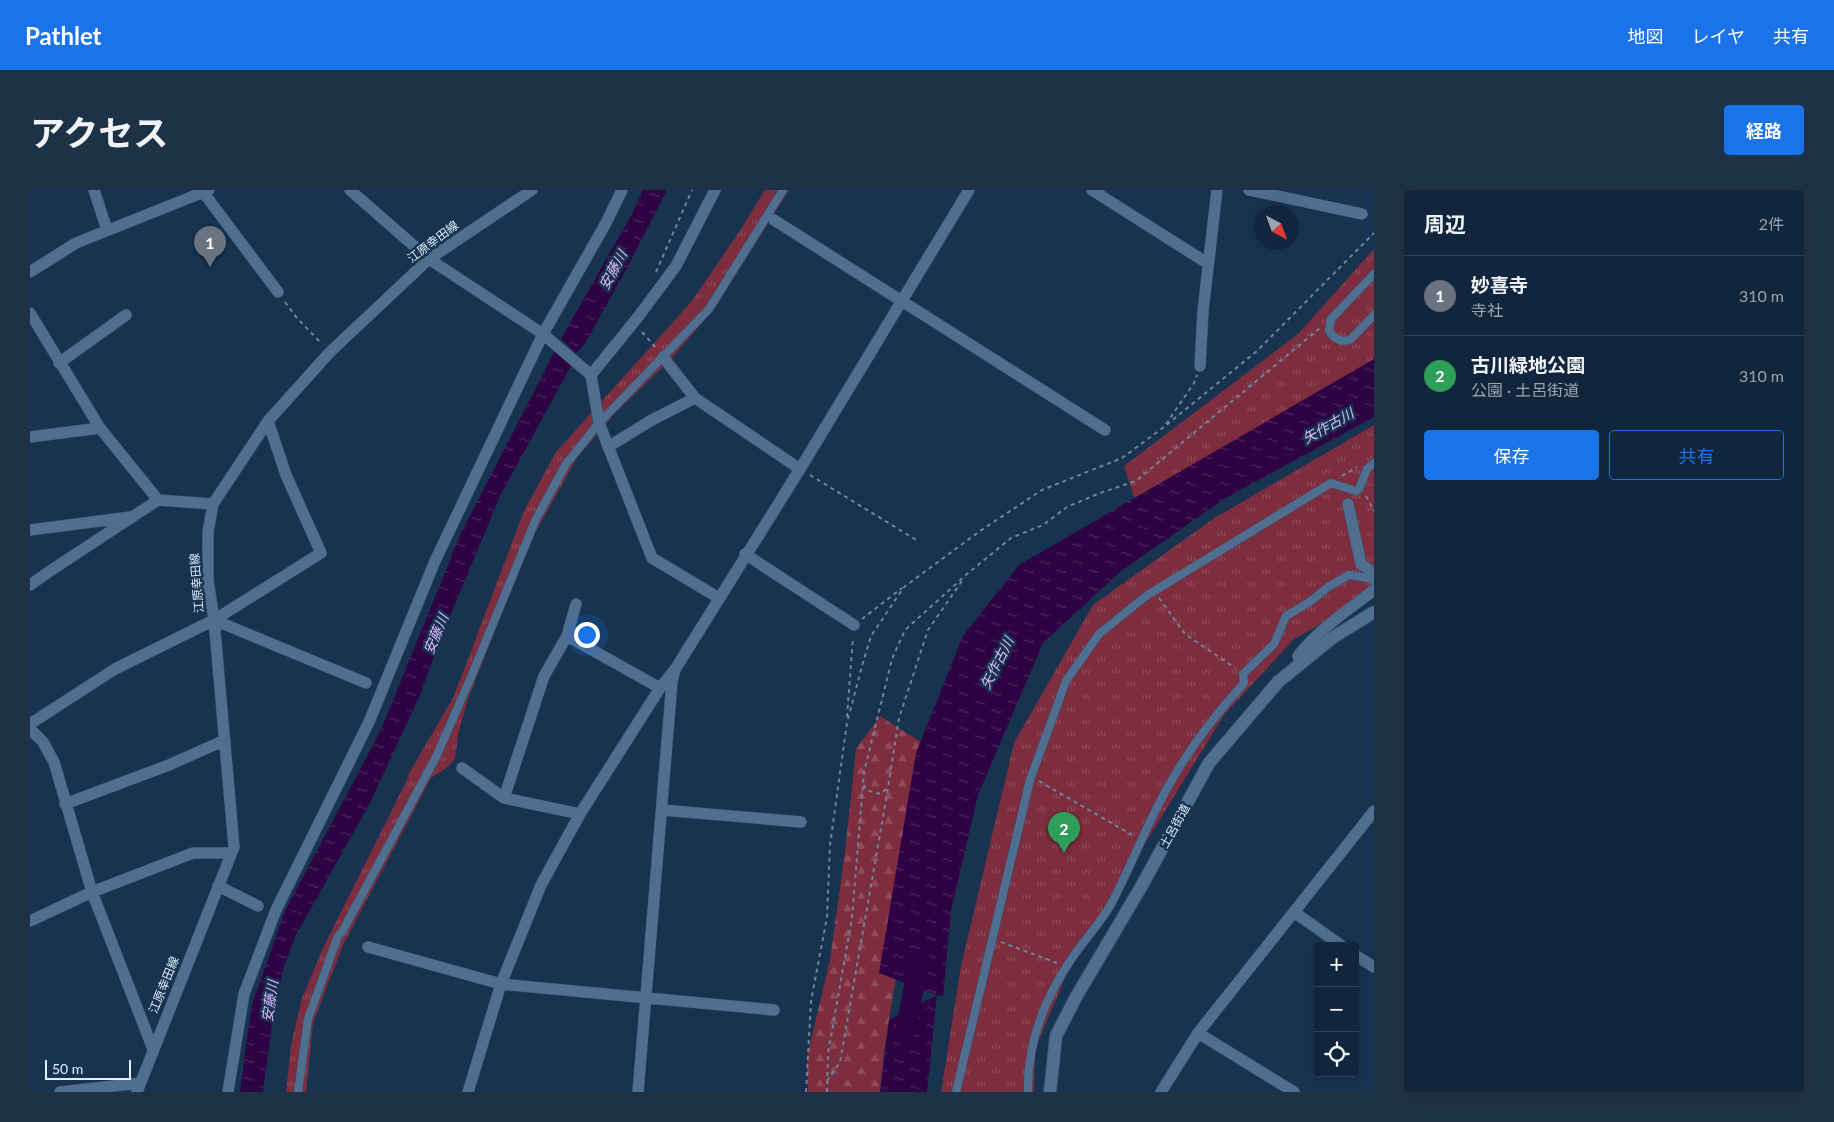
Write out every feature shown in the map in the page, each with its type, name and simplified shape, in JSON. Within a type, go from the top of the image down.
[{"type":"street","points":[[94,190],[107,230]]},
{"type":"street","name":"江原幸田線","points":[[139,1087],[234,847],[214,620],[208,580],[208,532],[213,504],[268,421],[330,352],[429,258],[532,190]]},
{"type":"street","points":[[228,1092],[244,994],[276,910],[369,722],[435,561],[543,334],[606,223],[622,190]]},
{"type":"street","points":[[591,375],[676,266],[715,190]]},
{"type":"street","points":[[298,1092],[308,1019],[338,936],[342,932],[436,757],[536,519],[566,464],[599,423],[709,308],[783,190]]},
{"type":"street","points":[[468,1092],[501,984],[541,885],[580,814],[660,688],[676,668],[969,190]]},
{"type":"street","points":[[1092,190],[1207,263]]},
{"type":"street","points":[[1200,366],[1207,263],[1216,190]]},
{"type":"street","points":[[1249,190],[1362,214]]},
{"type":"street","points":[[30,272],[76,242],[206,191],[278,292]]},
{"type":"street","points":[[356,192],[429,258],[543,334],[591,375],[599,423],[652,558],[719,598]]},
{"type":"street","points":[[774,220],[1105,430]]},
{"type":"street","points":[[1374,274],[1331,319],[1329,331],[1341,341],[1350,340],[1374,315]]},
{"type":"street","points":[[30,313],[100,428],[158,500]]},
{"type":"street","points":[[59,363],[126,315]]},
{"type":"street","points":[[663,357],[695,398],[800,468]]},
{"type":"street","points":[[608,447],[650,421],[695,398]]},
{"type":"street","points":[[30,724],[115,669],[214,620],[322,553],[286,475],[268,421]]},
{"type":"street","points":[[30,437],[100,428]]},
{"type":"street","points":[[956,1092],[1032,776],[1066,681],[1099,634],[1146,596],[1331,483],[1356,491],[1359,489],[1367,469],[1374,463]]},
{"type":"street","points":[[30,585],[158,500],[213,504]]},
{"type":"street","points":[[1348,504],[1361,564],[1374,573]]},
{"type":"street","points":[[30,530],[135,516]]},
{"type":"street","points":[[745,554],[854,625]]},
{"type":"street","points":[[1028,1092],[1031,1050],[1043,1010],[1067,966],[1109,907],[1168,787],[1182,765],[1244,683],[1243,674],[1274,644],[1286,616],[1349,575],[1368,578],[1374,581]]},
{"type":"street","points":[[1301,664],[1298,656],[1303,650],[1338,618],[1374,590]]},
{"type":"street","points":[[504,798],[544,676],[567,636],[576,604]]},
{"type":"street","name":"土呂街道","points":[[1050,1092],[1056,1036],[1076,997],[1141,887],[1209,763],[1278,682],[1332,638],[1374,612]]},
{"type":"street","points":[[214,620],[366,683]]},
{"type":"street","points":[[567,636],[660,688]]},
{"type":"street","points":[[638,1092],[672,682],[676,668]]},
{"type":"street","points":[[30,729],[43,742],[54,762],[92,892],[154,1049]]},
{"type":"street","points":[[65,804],[169,765],[225,740]]},
{"type":"street","points":[[462,768],[504,798],[580,814]]},
{"type":"street","points":[[662,810],[801,822]]},
{"type":"street","points":[[1161,1092],[1198,1033],[1374,811]]},
{"type":"street","points":[[30,921],[92,892],[193,853],[232,853]]},
{"type":"street","points":[[218,886],[258,906]]},
{"type":"street","points":[[1294,912],[1336,942]]},
{"type":"street","points":[[368,946],[501,984],[774,1010]]},
{"type":"street","points":[[1359,958],[1374,967]]},
{"type":"street","points":[[1198,1033],[1294,1092]]},
{"type":"street","points":[[60,1092],[139,1087]]},
{"type":"path","points":[[656,274],[692,190]]},
{"type":"path","points":[[806,1092],[811,1001],[827,917],[830,845],[847,723],[854,625],[980,531],[1042,490],[1122,458],[1164,427],[1257,351],[1374,233]]},
{"type":"path","points":[[278,292],[296,316],[330,352]]},
{"type":"path","points":[[827,1092],[828,1053],[852,918],[864,772],[892,659],[905,630],[967,574],[1011,538],[1043,525],[1067,507],[1136,481],[1331,319]]},
{"type":"path","points":[[634,322],[663,357]]},
{"type":"path","points":[[1164,427],[1194,383],[1200,366]]},
{"type":"path","points":[[1331,483],[1358,467]]},
{"type":"path","points":[[800,468],[918,541]]},
{"type":"path","points":[[1359,489],[1368,499],[1374,511]]},
{"type":"path","points":[[827,1080],[840,1062],[899,718],[925,637],[967,574]]},
{"type":"path","points":[[847,723],[871,636],[904,587]]},
{"type":"path","points":[[1154,591],[1185,634],[1243,674]]},
{"type":"path","points":[[1032,776],[1141,840]]},
{"type":"path","points":[[864,781],[866,790],[876,794],[885,792],[888,786]]},
{"type":"path","points":[[992,939],[1067,966]]},
{"type":"green space","points":[[765,190],[789,190],[715,308],[670,360],[615,413],[577,458],[536,531],[468,699],[458,734],[455,759],[445,769],[431,778],[343,945],[313,1023],[306,1092],[286,1092],[291,1045],[302,998],[324,946],[408,775],[454,696],[524,511],[556,452],[692,301]]},
{"type":"green space","points":[[1374,249],[1374,377],[1135,500],[1124,466],[1298,334]]},
{"type":"green space","points":[[1374,425],[1374,594],[1294,639],[1224,715],[1071,964],[1035,1049],[1034,1092],[941,1092],[961,966],[1014,743],[1093,605],[1213,519]]},
{"type":"green space","points":[[880,716],[932,749],[884,1052],[880,1092],[808,1092],[807,1057],[830,960],[845,852],[856,749]]},
{"type":"water","name":"安藤川","points":[[643,190],[667,190],[584,345],[576,353],[561,339],[632,214]]},
{"type":"water","name":"安藤川","points":[[555,351],[572,364],[500,496],[440,640],[420,695],[370,803],[296,935],[284,966],[272,1024],[263,1092],[240,1092],[251,1008],[285,911],[381,730],[461,533]]},
{"type":"water","points":[[1374,359],[1374,417],[1224,499],[1121,571],[1043,643],[978,795],[951,910],[943,996],[879,973],[916,753],[963,636],[1019,565]]},
{"type":"water","points":[[937,995],[927,1092],[880,1092],[889,1020]]},
{"type":"waterway","name":"矢作古川","points":[[904,1036],[920,959]]},
{"type":"place","name":"妙喜寺","points":[[210,267]]},
{"type":"place","name":"古川緑地公園","points":[[1064,853]]}]
